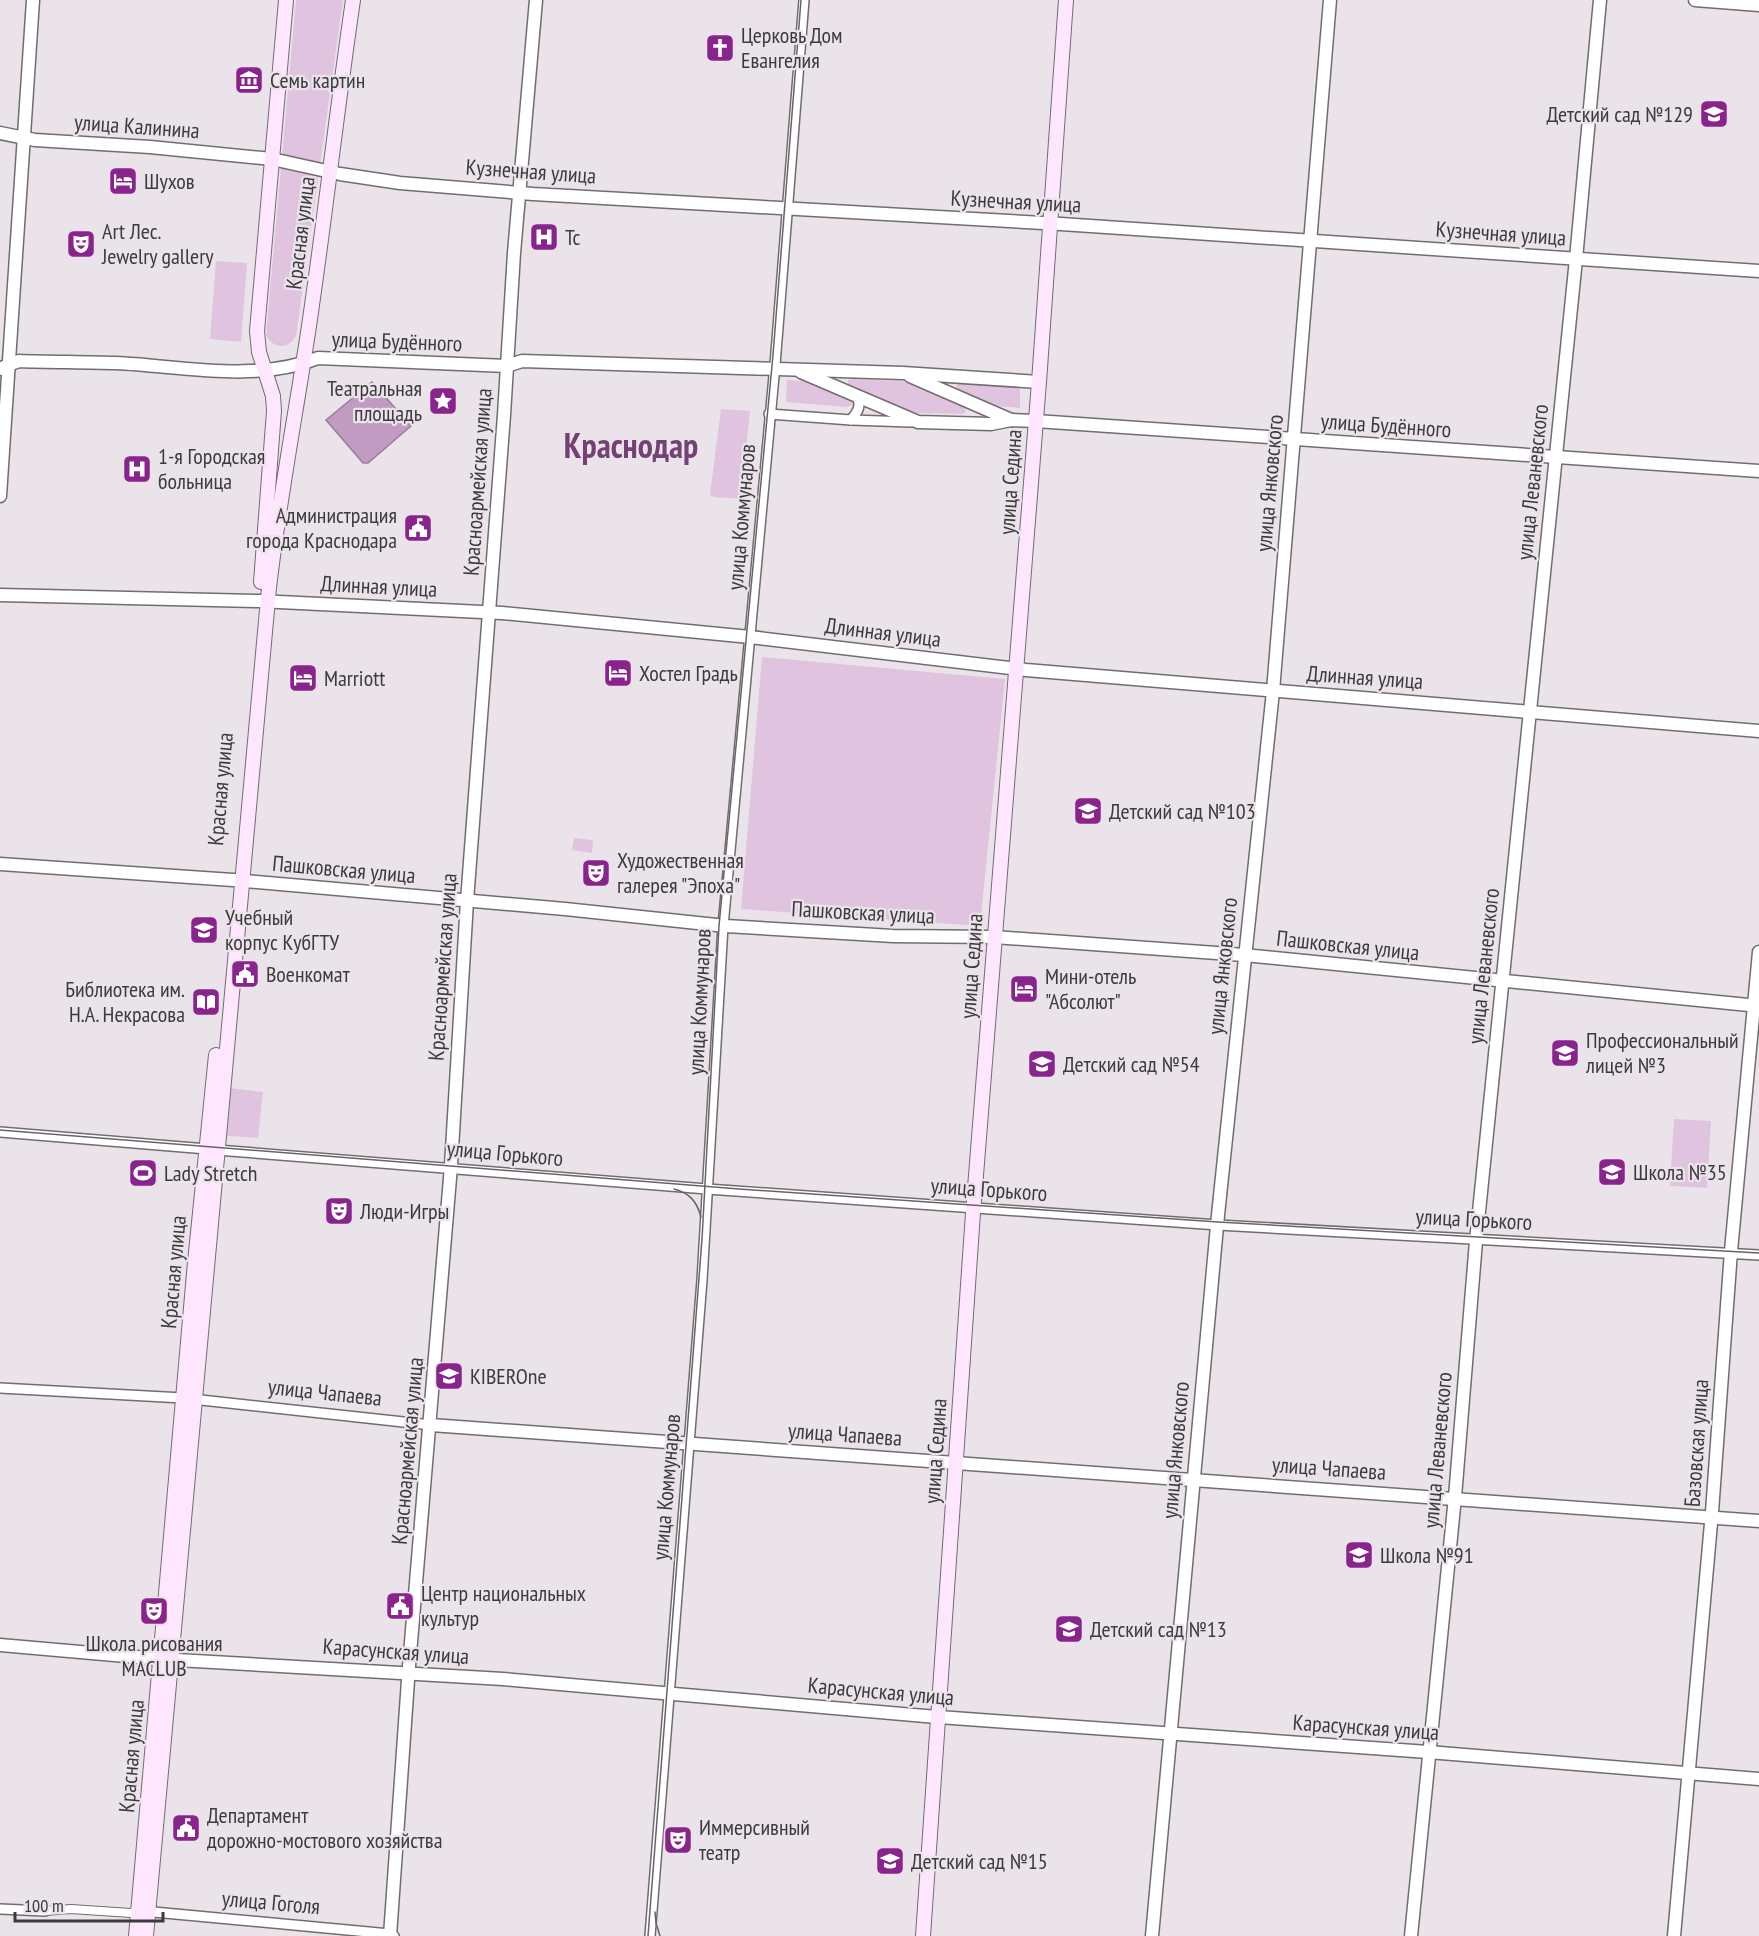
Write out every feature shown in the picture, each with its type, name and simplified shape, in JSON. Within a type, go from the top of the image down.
[{"type":"main road","name":"Красная улица","points":[[136,1936],[143,1911],[188,1398],[263,601],[274,411],[273,396],[263,370],[257,331],[286,0]]},
{"type":"main road","name":"Красная улица","points":[[263,601],[287,472],[353,0]]},
{"type":"main road","name":"улица Седина","points":[[923,1936],[973,1208],[1017,669],[1066,0]]},
{"type":"main road","name":"Красная улица","points":[[143,1911],[146,1936]]},
{"type":"street","points":[[0,496],[4,367],[33,0]]},
{"type":"street","name":"Красноармейская улица","points":[[391,1935],[409,1672],[451,1168],[467,901],[536,0]]},
{"type":"street","name":"улица Коммунаров","points":[[650,1936],[690,1444],[723,926],[788,209],[804,0]]},
{"type":"street","name":"улица Янковского","points":[[1152,1936],[1193,1480],[1244,956],[1273,692],[1330,0]]},
{"type":"street","name":"улица Леваневского","points":[[1411,1936],[1455,1497],[1477,1239],[1600,0]]},
{"type":"street","points":[[1695,0],[1759,5]]},
{"type":"street","name":"улица Калинина","points":[[0,133],[23,138],[272,159]]},
{"type":"street","name":"Кузнечная улица","points":[[272,159],[400,183],[1759,271]]},
{"type":"street","name":"улица Будённого","points":[[4,367],[19,361],[244,371],[302,365],[318,358],[507,366],[522,361],[773,368],[903,373],[1039,382]]},
{"type":"street","name":"улица Будённого","points":[[795,369],[918,422]]},
{"type":"street","name":"улица Будённого","points":[[903,373],[1011,420]]},
{"type":"street","points":[[851,420],[859,408],[857,397]]},
{"type":"street","name":"улица Будённого","points":[[769,414],[851,420],[991,424],[1011,420],[1036,421],[1759,471]]},
{"type":"street","points":[[269,469],[287,472]]},
{"type":"street","name":"Длинная улица","points":[[0,595],[263,601],[489,613],[750,637],[1017,669],[1759,731]]},
{"type":"street","name":"Пашковская улица","points":[[0,864],[238,880],[565,909],[723,926],[893,936],[994,936],[1244,956],[1756,1006]]},
{"type":"street","name":"Базовская улица","points":[[1674,1936],[1712,1517],[1731,1254],[1756,1006],[1759,952]]},
{"type":"street","name":"улица Горького","points":[[0,1132],[973,1208],[1218,1225],[1759,1255]]},
{"type":"street","name":"улица Чапаева","points":[[0,1388],[188,1398],[430,1425],[1455,1497],[1759,1521]]},
{"type":"street","name":"Карасунская улица","points":[[0,1645],[165,1659],[409,1672],[937,1717],[1428,1752],[1759,1779]]},
{"type":"street","name":"улица Гоголя","points":[[0,1909],[45,1911],[70,1909],[131,1913],[143,1911],[391,1935]]},
{"type":"shaded area","points":[[296,0],[343,0],[296,336],[289,344],[281,346],[273,343],[266,335]]},
{"type":"shaded area","points":[[216,261],[247,263],[241,342],[210,339]]},
{"type":"shaded area","points":[[787,380],[805,381],[851,401],[852,405],[846,407],[786,402]]},
{"type":"shaded area","points":[[848,380],[902,381],[963,406],[966,411],[963,414],[912,413],[848,386]]},
{"type":"shaded area","points":[[372,382],[411,426],[368,463],[363,463],[326,420]]},
{"type":"shaded area","points":[[960,383],[1020,386],[1020,408],[997,406],[958,391],[956,385]]},
{"type":"shaded area","points":[[721,409],[750,411],[741,499],[710,495]]},
{"type":"shaded area","points":[[762,657],[1005,679],[980,926],[741,909]]},
{"type":"shaded area","points":[[574,838],[593,840],[592,853],[572,850]]},
{"type":"shaded area","points":[[230,1088],[263,1092],[258,1138],[227,1136]]},
{"type":"shaded area","points":[[1674,1119],[1711,1121],[1707,1188],[1670,1186]]},
{"type":"tram line","points":[[648,1936],[702,1239],[719,926],[773,355],[801,0]]},
{"type":"tram line","points":[[0,1130],[739,1189],[1218,1222],[1759,1253]]},
{"type":"tram line","points":[[674,1189],[692,1199],[701,1217]]},
{"type":"tram line","points":[[655,1912],[660,1936]]},
{"type":"place","name":"Церковь Дом Евангелия","points":[[720,48]]},
{"type":"place","name":"Семь картин","points":[[249,80]]},
{"type":"place","name":"Детский сад №129","points":[[1714,114]]},
{"type":"place","name":"Шухов","points":[[123,181]]},
{"type":"place","name":"Тс","points":[[544,237]]},
{"type":"place","name":"Art Лес. Jewelry gallery","points":[[81,244]]},
{"type":"place","name":"Театральная площадь","points":[[443,401]]},
{"type":"place","name":"1-я Городская больница","points":[[137,469]]},
{"type":"place","name":"Администрация города Краснодара","points":[[418,528]]},
{"type":"place","name":"Хостел Градь","points":[[618,673]]},
{"type":"place","name":"Marriott","points":[[303,678]]},
{"type":"place","name":"Детский сад №103","points":[[1088,811]]},
{"type":"place","name":"Художественная галерея \"Эпоха\"","points":[[596,873]]},
{"type":"place","name":"Учебный корпус КубГТУ","points":[[204,930]]},
{"type":"place","name":"Военкомат","points":[[245,974]]},
{"type":"place","name":"Мини-отель \"Абсолют\"","points":[[1024,989]]},
{"type":"place","name":"Библиотека им. Н.А. Некрасова","points":[[206,1002]]},
{"type":"place","name":"Профессиональный лицей №3","points":[[1565,1053]]},
{"type":"place","name":"Детский сад №54","points":[[1042,1064]]},
{"type":"place","name":"Школа №35","points":[[1612,1172]]},
{"type":"place","name":"Lady Stretch","points":[[143,1173]]},
{"type":"place","name":"Люди-Игры","points":[[339,1211]]},
{"type":"place","name":"KIBEROne","points":[[449,1376]]},
{"type":"place","name":"Школа №91","points":[[1359,1555]]},
{"type":"place","name":"Центр национальных культур","points":[[400,1606]]},
{"type":"place","name":"Школа рисования MACLUB","points":[[154,1611]]},
{"type":"place","name":"Детский сад №13","points":[[1069,1629]]},
{"type":"place","name":"Департамент дорожно-мостового хозяйства","points":[[186,1828]]},
{"type":"place","name":"Иммерсивный театр","points":[[678,1840]]},
{"type":"place","name":"Детский сад №15","points":[[890,1861]]},
{"type":"district","name":"Краснодар","points":[[631,445]]}]
